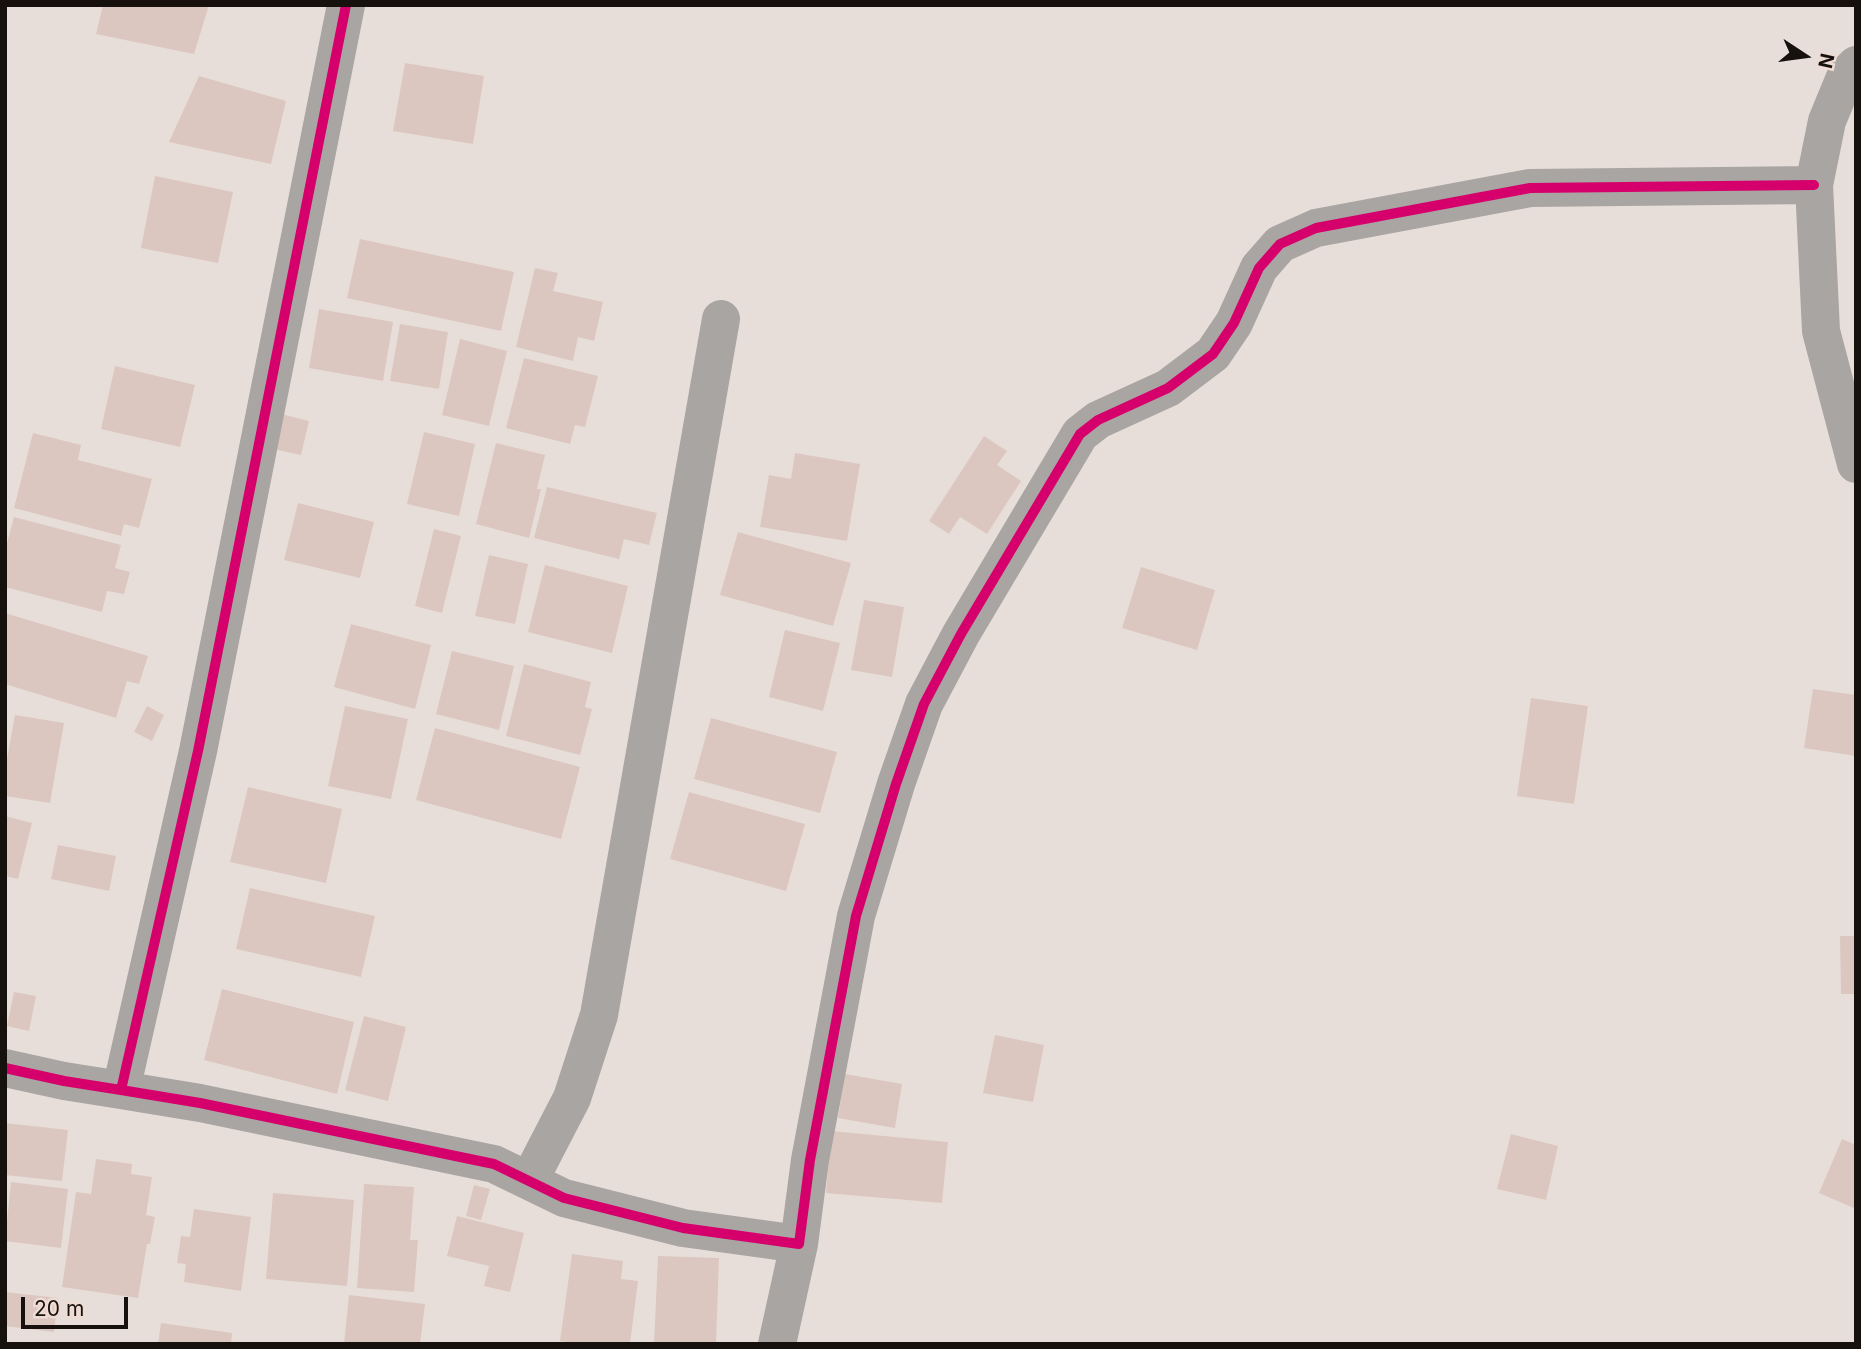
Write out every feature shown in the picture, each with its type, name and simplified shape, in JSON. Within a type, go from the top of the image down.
[{"type":"street","points":[[121,1090],[198,751],[346,5]]},
{"type":"street","points":[[1856,65],[1846,75],[1826,121],[1814,185],[1821,331],[1856,464]]},
{"type":"street","points":[[777,1344],[799,1244],[810,1160],[856,916],[896,784],[924,704],[961,634],[1080,434],[1098,420],[1168,388],[1213,354],[1234,323],[1259,268],[1280,244],[1316,228],[1530,188],[1814,185]]},
{"type":"street","points":[[528,1181],[572,1098],[599,1015],[721,319]]},
{"type":"street","points":[[5,1068],[226,1109],[494,1164],[564,1198],[683,1228],[799,1244]]},
{"type":"building","points":[[103,5],[209,5],[194,54],[96,34]]},
{"type":"building","points":[[405,63],[484,76],[473,144],[393,131]]},
{"type":"building","points":[[199,76],[286,101],[271,164],[169,142]]},
{"type":"building","points":[[155,176],[233,192],[218,263],[141,248]]},
{"type":"building","points":[[360,239],[514,272],[501,331],[347,298]]},
{"type":"building","points":[[535,268],[558,273],[553,291],[603,302],[594,341],[578,337],[573,361],[516,347]]},
{"type":"building","points":[[319,309],[393,322],[383,381],[309,368]]},
{"type":"building","points":[[400,324],[448,332],[439,389],[390,381]]},
{"type":"building","points":[[460,339],[507,351],[489,426],[442,415]]},
{"type":"building","points":[[524,358],[598,376],[585,427],[575,425],[570,444],[506,428]]},
{"type":"building","points":[[115,366],[195,385],[180,447],[101,429]]},
{"type":"building","points":[[281,414],[309,421],[301,455],[273,449]]},
{"type":"building","points":[[424,432],[475,444],[459,516],[407,504]]},
{"type":"building","points":[[33,433],[81,445],[78,460],[152,479],[139,528],[124,524],[121,536],[14,508]]},
{"type":"building","points":[[984,436],[1007,451],[997,465],[1021,481],[987,534],[960,517],[949,534],[929,521]]},
{"type":"building","points":[[496,443],[545,455],[537,489],[541,489],[529,538],[476,524]]},
{"type":"building","points":[[795,453],[860,464],[847,541],[760,527],[769,475],[791,479]]},
{"type":"building","points":[[547,487],[657,513],[649,545],[624,539],[619,559],[534,538]]},
{"type":"building","points":[[298,503],[374,522],[360,578],[284,560]]},
{"type":"building","points":[[14,517],[121,545],[115,568],[130,572],[124,594],[107,591],[102,612],[5,587],[5,551]]},
{"type":"building","points":[[434,529],[461,536],[442,613],[415,606]]},
{"type":"building","points":[[738,532],[851,563],[833,626],[720,595]]},
{"type":"building","points":[[489,555],[528,564],[515,624],[475,616]]},
{"type":"building","points":[[545,565],[628,586],[612,653],[528,632]]},
{"type":"building","points":[[1141,567],[1215,590],[1197,650],[1122,628]]},
{"type":"building","points":[[864,600],[904,607],[892,677],[851,670]]},
{"type":"building","points":[[5,613],[148,656],[139,684],[127,681],[116,718],[5,684]]},
{"type":"building","points":[[351,624],[431,645],[415,709],[334,687]]},
{"type":"building","points":[[785,630],[840,643],[823,711],[769,697]]},
{"type":"building","points":[[452,651],[514,666],[499,730],[436,714]]},
{"type":"building","points":[[524,664],[591,682],[585,707],[592,709],[580,755],[506,736]]},
{"type":"building","points":[[1813,689],[1856,695],[1856,756],[1804,748]]},
{"type":"building","points":[[1531,698],[1588,706],[1574,804],[1517,796]]},
{"type":"building","points":[[147,706],[164,715],[152,741],[134,732]]},
{"type":"building","points":[[345,706],[408,719],[391,799],[328,786]]},
{"type":"building","points":[[15,715],[64,723],[50,803],[5,796],[5,770]]},
{"type":"building","points":[[711,718],[837,752],[820,813],[694,779]]},
{"type":"building","points":[[435,728],[580,767],[561,839],[416,800]]},
{"type":"building","points":[[248,787],[342,809],[326,883],[230,862]]},
{"type":"building","points":[[689,792],[805,824],[786,891],[670,859]]},
{"type":"building","points":[[5,816],[32,823],[18,879],[5,876]]},
{"type":"building","points":[[58,845],[116,856],[109,891],[51,879]]},
{"type":"building","points":[[250,888],[375,916],[361,977],[236,949]]},
{"type":"building","points":[[1840,936],[1856,936],[1856,994],[1841,994]]},
{"type":"building","points":[[222,989],[354,1022],[337,1094],[204,1060]]},
{"type":"building","points":[[14,992],[36,996],[29,1031],[7,1026]]},
{"type":"building","points":[[364,1016],[406,1027],[388,1101],[345,1090]]},
{"type":"building","points":[[995,1035],[1044,1045],[1033,1102],[983,1093]]},
{"type":"building","points":[[845,1074],[902,1084],[895,1128],[838,1118]]},
{"type":"building","points":[[5,1123],[68,1130],[62,1181],[5,1175]]},
{"type":"building","points":[[831,1131],[948,1142],[942,1203],[826,1193]]},
{"type":"building","points":[[1511,1134],[1558,1146],[1546,1200],[1497,1189]]},
{"type":"building","points":[[1842,1139],[1856,1145],[1856,1209],[1819,1193]]},
{"type":"building","points":[[96,1159],[132,1164],[131,1174],[152,1177],[146,1215],[155,1217],[150,1244],[147,1244],[138,1298],[62,1287],[76,1192],[91,1194]]},
{"type":"building","points":[[11,1182],[68,1189],[61,1248],[5,1241]]},
{"type":"building","points":[[364,1184],[414,1187],[410,1240],[418,1240],[414,1292],[357,1288]]},
{"type":"building","points":[[474,1185],[490,1189],[481,1220],[466,1216]]},
{"type":"building","points":[[273,1193],[354,1200],[347,1286],[266,1279]]},
{"type":"building","points":[[194,1209],[251,1217],[241,1291],[184,1282],[186,1264],[177,1263],[181,1236],[190,1237]]},
{"type":"building","points":[[457,1216],[524,1233],[510,1292],[484,1286],[489,1266],[447,1256]]},
{"type":"building","points":[[572,1254],[623,1261],[621,1279],[638,1281],[630,1344],[560,1341]]},
{"type":"building","points":[[658,1256],[719,1258],[716,1344],[654,1344]]},
{"type":"building","points":[[5,1292],[58,1298],[54,1332],[5,1326]]},
{"type":"building","points":[[349,1295],[425,1304],[420,1344],[344,1344]]},
{"type":"building","points":[[161,1323],[232,1333],[231,1344],[158,1344]]},
{"type":"cycle path","points":[[5,1068],[121,1090],[198,751],[346,5]]},
{"type":"cycle path","points":[[121,1090],[200,1103],[494,1164],[564,1198],[683,1228],[799,1244],[810,1160],[856,916],[896,784],[924,704],[961,634],[1080,434],[1098,420],[1168,388],[1213,354],[1234,323],[1259,268],[1280,244],[1316,228],[1530,188],[1814,185]]}]
